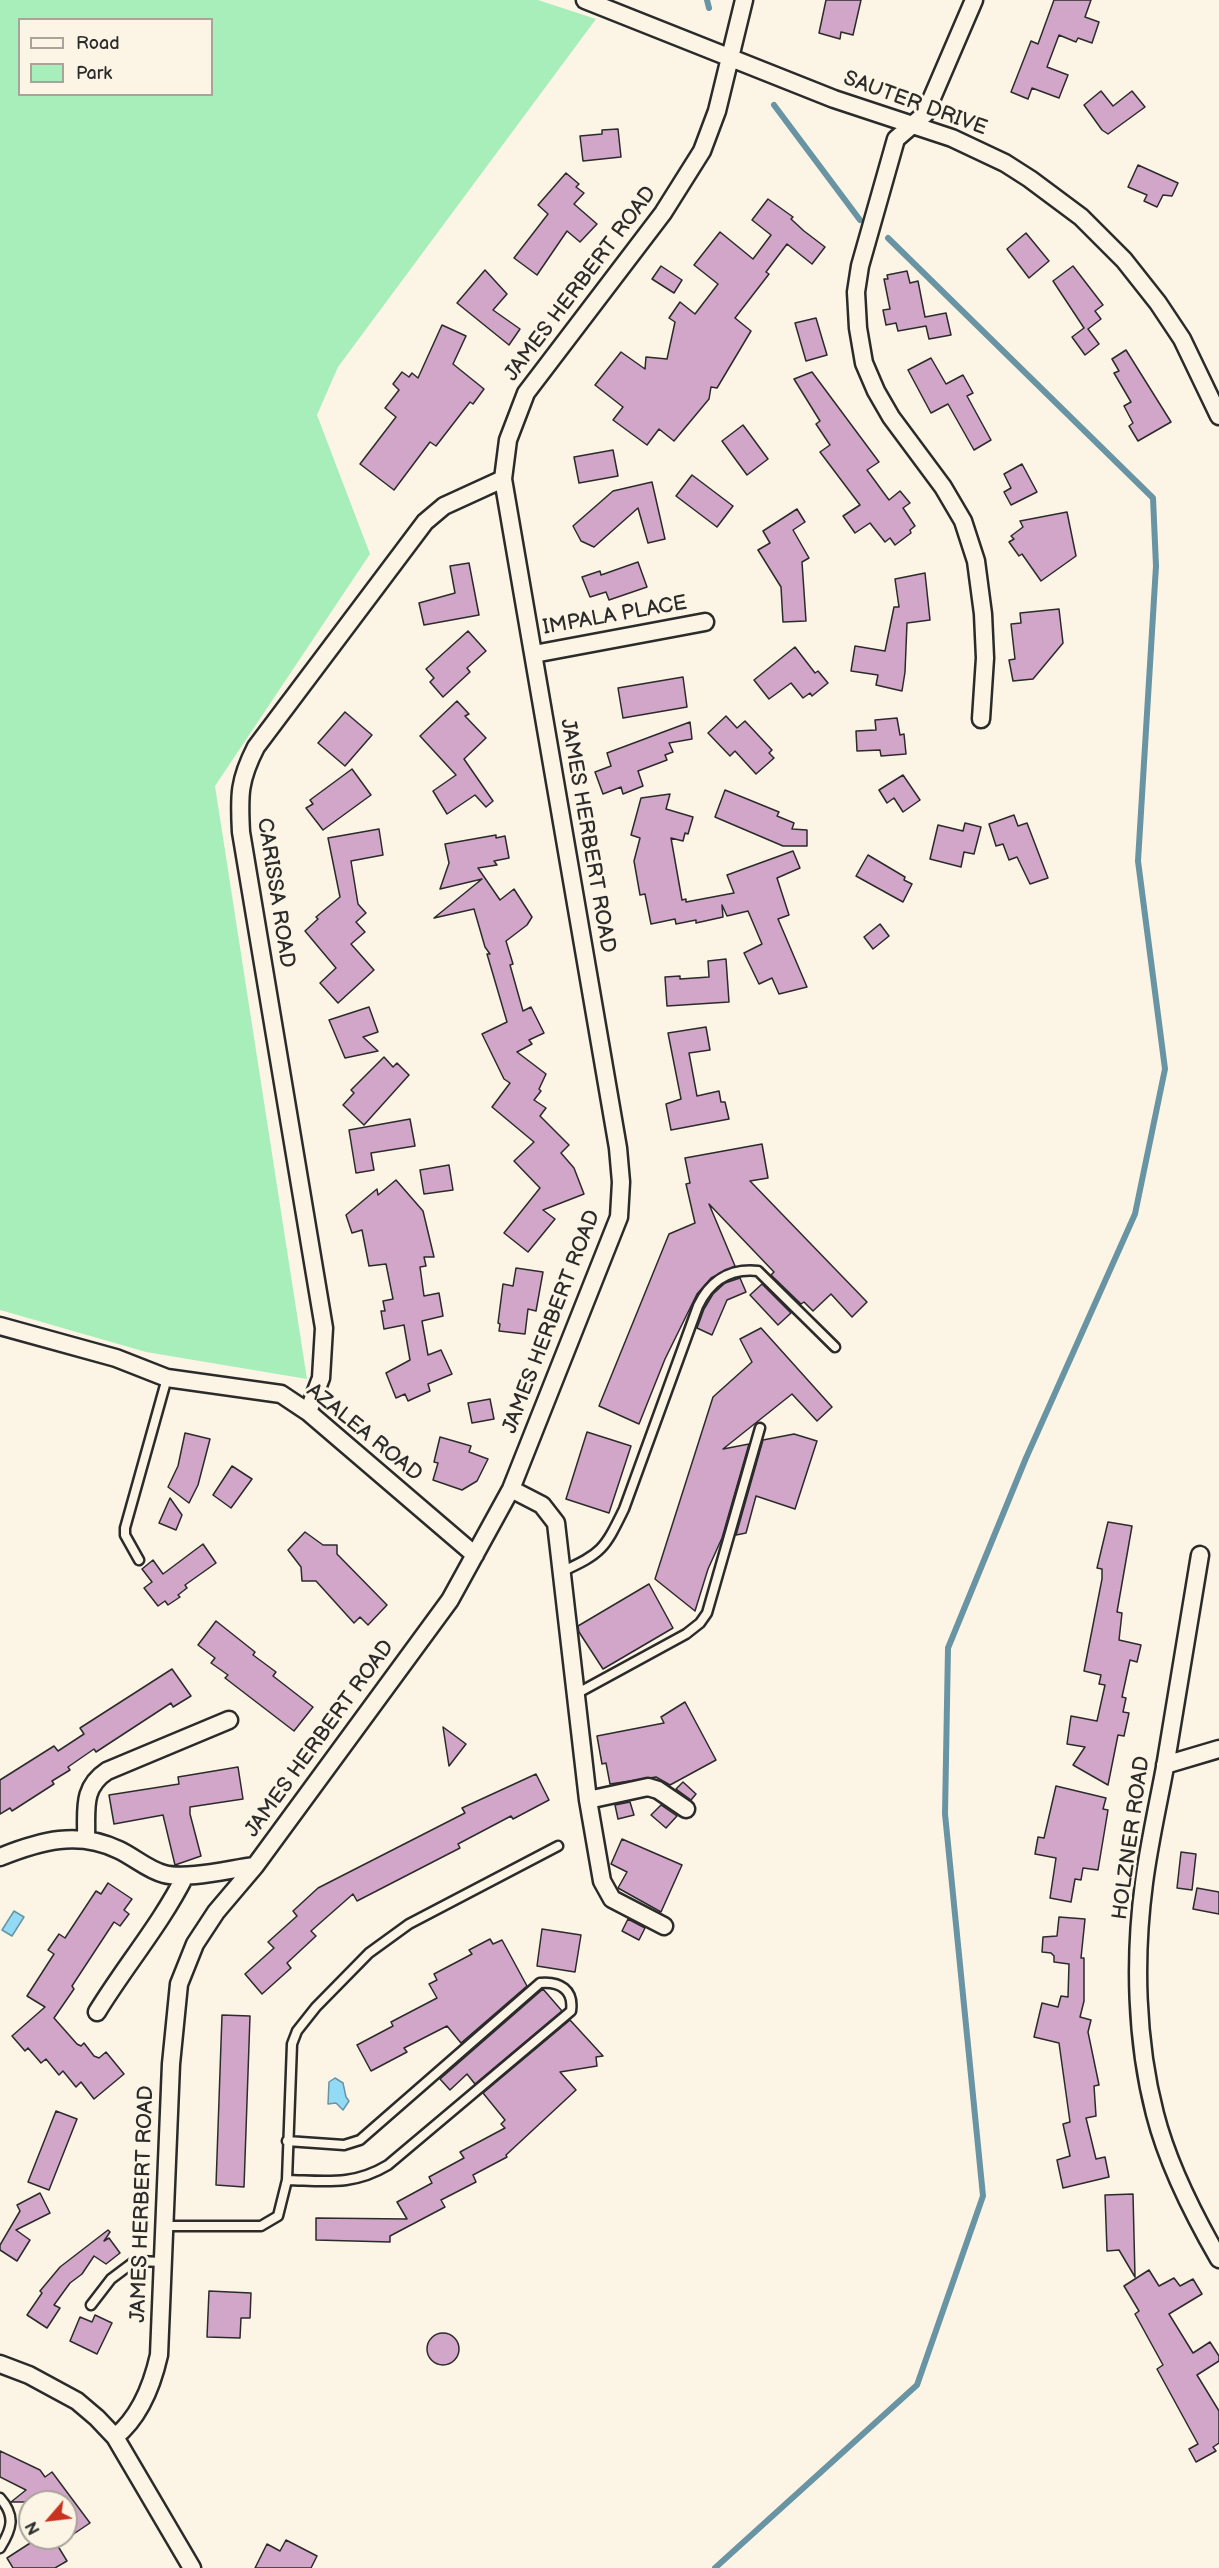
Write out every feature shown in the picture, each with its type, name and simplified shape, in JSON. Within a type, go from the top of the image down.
[{"type":"street","name":"SAUTER DRIVE","points":[[585,0],[729,58],[911,126],[952,138],[1005,164],[1062,201],[1124,260],[1158,303],[1182,339],[1219,416]]},
{"type":"street","name":"JAMES HERBERT ROAD","points":[[115,2438],[125,2429],[144,2401],[154,2378],[159,2355],[171,2064],[179,1984],[195,1944],[216,1912],[255,1866],[450,1600],[511,1489],[620,1217],[621,1182],[503,479],[508,440],[526,393],[687,179],[702,152],[717,111],[744,0]]},
{"type":"street","points":[[968,3],[925,114],[896,139],[860,266],[856,292],[858,328],[864,363],[876,391],[891,417],[943,487],[963,522],[972,551],[984,625],[985,658],[981,719]]},
{"type":"street","name":"CARISSA ROAD","points":[[308,1412],[321,1377],[324,1328],[241,832],[239,800],[243,773],[256,747],[425,522],[444,506],[503,479]]},
{"type":"street","name":"IMPALA PLACE","points":[[534,654],[705,622]]},
{"type":"street","name":"AZALEA ROAD","points":[[0,1326],[116,1358],[167,1378],[281,1394],[308,1412],[475,1555]]},
{"type":"street","points":[[511,1489],[549,1512],[556,1523],[588,1800],[602,1881],[606,1891],[619,1904],[664,1926]]},
{"type":"street","name":"HOLZNER ROAD","points":[[1200,1556],[1143,1884],[1140,1953],[1145,2063],[1155,2115],[1171,2162],[1200,2227],[1219,2259]]},
{"type":"street","points":[[86,1838],[88,1793],[94,1779],[107,1771],[229,1720]]},
{"type":"street","points":[[1165,1765],[1219,1749]]},
{"type":"street","points":[[588,1800],[648,1787],[658,1790],[686,1809]]},
{"type":"street","points":[[0,1857],[35,1843],[86,1838],[118,1849],[163,1874],[185,1876],[255,1866]]},
{"type":"street","points":[[97,2012],[118,1976],[176,1894],[185,1876]]},
{"type":"street","points":[[0,2364],[29,2375],[77,2402],[115,2438],[189,2567]]},
{"type":"lane","points":[[561,1572],[600,1552],[611,1537],[624,1509],[698,1306],[713,1283],[744,1270],[758,1271],[835,1347]]},
{"type":"lane","points":[[139,1560],[125,1535],[126,1528],[167,1378]]},
{"type":"lane","points":[[576,1695],[686,1634],[700,1623],[707,1613],[760,1428]]},
{"type":"lane","points":[[165,2226],[261,2226],[270,2223],[278,2216],[286,2180],[292,2044],[297,2031],[316,2007],[369,1953],[409,1924],[558,1846]]},
{"type":"lane","points":[[286,2180],[347,2182],[372,2175],[388,2165],[571,2011],[573,2000],[566,1988],[559,1983],[540,1983],[370,2133],[353,2143],[287,2141]]},
{"type":"lane","points":[[91,2305],[111,2279],[135,2261],[164,2262]]},
{"type":"lane","points":[[0,2498],[9,2508],[12,2523],[0,2548]]},
{"type":"green space","points":[[0,0],[538,0],[596,19],[338,367],[317,415],[370,554],[215,786],[307,1379],[146,1352],[0,1310]]},
{"type":"water","points":[[14,1911],[24,1917],[12,1936],[2,1930]]},
{"type":"water","points":[[335,2078],[343,2083],[349,2101],[343,2110],[336,2103],[328,2104],[329,2082]]},
{"type":"building","points":[[826,0],[861,0],[853,35],[841,32],[840,39],[819,33]]},
{"type":"building","points":[[1054,0],[1091,0],[1085,17],[1099,22],[1092,43],[1078,38],[1076,42],[1059,35],[1047,67],[1068,75],[1059,98],[1032,88],[1028,99],[1011,92],[1031,41],[1038,44]]},
{"type":"building","points":[[1101,91],[1113,106],[1132,91],[1145,107],[1108,134],[1102,130],[1084,105]]},
{"type":"building","points":[[618,129],[621,157],[583,161],[580,136],[602,134],[602,130]]},
{"type":"building","points":[[1138,165],[1178,183],[1172,196],[1163,195],[1157,207],[1144,201],[1147,195],[1128,187]]},
{"type":"building","points":[[566,173],[579,184],[576,187],[584,193],[574,204],[597,224],[580,242],[567,231],[537,275],[514,258],[548,214],[538,205]]},
{"type":"building","points":[[768,199],[793,217],[791,219],[825,247],[812,264],[787,244],[766,272],[769,274],[735,318],[751,331],[717,388],[711,387],[709,399],[674,441],[659,429],[647,445],[613,420],[623,407],[595,385],[621,352],[645,369],[646,357],[667,359],[675,322],[669,318],[680,302],[695,314],[718,284],[694,265],[720,232],[753,259],[771,235],[752,220]]},
{"type":"building","points":[[1026,233],[1049,261],[1029,278],[1007,249]]},
{"type":"building","points":[[661,266],[682,280],[674,293],[652,279]]},
{"type":"building","points":[[1073,266],[1103,305],[1095,311],[1101,319],[1088,329],[1099,344],[1085,355],[1072,337],[1084,328],[1053,281]]},
{"type":"building","points":[[485,270],[507,294],[493,310],[520,329],[509,345],[457,303]]},
{"type":"building","points":[[907,271],[910,283],[918,281],[925,317],[946,313],[951,335],[929,339],[926,326],[898,331],[896,323],[886,325],[883,310],[890,309],[884,279],[888,279],[887,275]]},
{"type":"building","points":[[816,318],[827,355],[806,361],[795,323]]},
{"type":"building","points":[[442,325],[466,336],[453,364],[484,389],[473,404],[470,402],[436,446],[430,442],[394,490],[360,464],[396,417],[385,408],[399,390],[393,384],[402,372],[409,377],[412,373],[418,378]]},
{"type":"building","points":[[1126,350],[1171,422],[1138,441],[1129,426],[1133,423],[1124,406],[1131,402],[1114,373],[1119,371],[1112,359]]},
{"type":"building","points":[[931,358],[946,384],[963,375],[973,393],[967,396],[991,440],[974,450],[948,404],[931,413],[908,370]]},
{"type":"building","points":[[812,372],[879,462],[867,470],[889,500],[900,491],[910,503],[903,508],[915,526],[910,530],[911,533],[895,545],[890,538],[885,542],[870,523],[855,533],[843,516],[860,505],[820,452],[830,445],[816,424],[820,421],[794,379]]},
{"type":"building","points":[[743,425],[768,459],[747,475],[722,441]]},
{"type":"building","points":[[613,450],[618,476],[579,483],[574,457]]},
{"type":"building","points":[[1022,464],[1037,492],[1011,505],[1004,492],[1011,488],[1004,474]]},
{"type":"building","points":[[692,475],[733,506],[717,527],[676,496]]},
{"type":"building","points":[[652,482],[665,539],[648,543],[638,508],[594,547],[581,541],[573,526],[613,491]]},
{"type":"building","points":[[797,509],[805,522],[793,530],[809,558],[802,562],[806,621],[783,622],[781,587],[758,550],[770,543],[763,531]]},
{"type":"building","points":[[1067,512],[1076,556],[1041,581],[1022,554],[1019,556],[1009,542],[1014,539],[1011,536],[1023,527],[1020,521]]},
{"type":"building","points":[[638,562],[647,587],[609,600],[606,592],[590,597],[582,577],[600,571],[601,575]]},
{"type":"building","points":[[469,563],[479,615],[424,625],[419,603],[455,593],[450,566]]},
{"type":"building","points":[[925,573],[930,620],[907,623],[902,691],[876,685],[878,675],[851,671],[855,646],[885,651],[894,607],[899,607],[895,579]]},
{"type":"building","points":[[1059,609],[1063,643],[1033,679],[1013,681],[1009,660],[1015,659],[1011,624],[1021,623],[1020,613]]},
{"type":"building","points":[[468,631],[486,651],[467,668],[470,672],[443,697],[430,682],[434,678],[426,669]]},
{"type":"building","points":[[795,647],[815,673],[818,671],[828,683],[812,696],[810,693],[803,698],[791,683],[769,699],[754,680]]},
{"type":"building","points":[[683,677],[687,707],[623,718],[618,688]]},
{"type":"building","points":[[457,701],[469,714],[465,716],[486,738],[464,759],[493,801],[486,807],[475,795],[447,814],[433,791],[456,775],[420,736]]},
{"type":"building","points":[[345,712],[372,735],[345,766],[318,743]]},
{"type":"building","points":[[726,716],[737,728],[745,721],[772,750],[769,753],[774,758],[756,774],[735,751],[730,756],[708,733]]},
{"type":"building","points":[[897,718],[900,735],[904,734],[906,754],[881,756],[880,750],[857,751],[856,731],[876,730],[875,720]]},
{"type":"building","points":[[690,722],[692,739],[669,743],[673,752],[665,755],[667,760],[638,771],[643,786],[623,794],[621,787],[603,794],[595,772],[611,766],[607,753]]},
{"type":"building","points":[[352,769],[371,795],[323,830],[306,808],[313,804],[310,800]]},
{"type":"building","points":[[903,775],[920,800],[903,812],[894,798],[887,803],[879,790]]},
{"type":"building","points":[[725,790],[779,812],[777,816],[794,823],[792,829],[807,830],[807,846],[783,846],[715,817]]},
{"type":"building","points":[[670,794],[666,809],[693,817],[688,834],[685,833],[683,841],[671,838],[682,900],[686,899],[686,902],[734,893],[727,875],[793,851],[800,868],[777,878],[789,915],[778,919],[807,987],[779,994],[772,978],[759,984],[744,953],[762,944],[748,911],[727,916],[722,905],[723,917],[696,923],[696,920],[676,924],[675,919],[651,924],[645,894],[640,895],[634,861],[640,838],[631,835],[641,798]]},
{"type":"building","points":[[1014,815],[1018,826],[1027,823],[1048,878],[1030,884],[1017,857],[1009,860],[1003,844],[996,846],[989,824]]},
{"type":"building","points":[[965,823],[981,827],[974,854],[964,852],[961,867],[930,859],[938,825],[963,831]]},
{"type":"building","points":[[379,829],[383,855],[351,861],[358,904],[366,913],[356,922],[365,932],[351,944],[374,970],[338,1003],[320,983],[336,968],[305,931],[318,919],[316,917],[340,897],[328,838]]},
{"type":"building","points":[[496,835],[496,838],[505,836],[509,858],[494,861],[497,865],[478,868],[500,900],[514,889],[532,917],[527,925],[506,941],[523,1011],[531,1007],[544,1033],[529,1040],[532,1044],[517,1052],[546,1074],[539,1089],[541,1091],[534,1100],[546,1108],[540,1116],[569,1145],[561,1153],[574,1168],[584,1194],[543,1210],[555,1219],[528,1252],[504,1233],[540,1188],[514,1161],[534,1142],[492,1107],[510,1083],[504,1079],[482,1034],[507,1022],[487,954],[490,954],[485,947],[474,909],[434,918],[482,879],[440,889],[449,863],[445,844]]},
{"type":"building","points":[[868,855],[905,877],[904,880],[912,884],[903,902],[856,876]]},
{"type":"building","points":[[880,924],[889,936],[873,949],[864,937]]},
{"type":"building","points":[[726,959],[729,1002],[667,1006],[665,977],[680,976],[680,979],[709,977],[708,961]]},
{"type":"building","points":[[369,1007],[378,1032],[363,1037],[378,1051],[345,1058],[329,1020]]},
{"type":"building","points":[[706,1027],[710,1050],[689,1053],[697,1096],[719,1091],[721,1102],[725,1102],[729,1119],[671,1130],[666,1104],[681,1099],[668,1033]]},
{"type":"building","points":[[384,1057],[393,1067],[397,1063],[409,1075],[364,1125],[343,1105],[354,1093],[351,1090]]},
{"type":"building","points":[[410,1119],[415,1146],[371,1153],[374,1170],[356,1173],[349,1130]]},
{"type":"building","points":[[762,1144],[768,1178],[750,1181],[867,1302],[852,1317],[831,1294],[813,1311],[804,1302],[801,1304],[771,1275],[774,1272],[709,1204],[735,1266],[711,1278],[697,1294],[665,1359],[639,1424],[599,1406],[669,1234],[695,1223],[686,1184],[690,1183],[685,1158]]},
{"type":"building","points":[[449,1165],[453,1190],[424,1194],[420,1170]]},
{"type":"building","points":[[396,1180],[423,1211],[434,1257],[424,1257],[426,1266],[420,1267],[424,1296],[439,1293],[443,1316],[422,1321],[428,1355],[441,1350],[452,1374],[428,1384],[430,1391],[408,1401],[405,1394],[396,1398],[386,1373],[410,1360],[404,1325],[384,1329],[381,1311],[385,1311],[383,1301],[393,1299],[386,1264],[369,1266],[362,1230],[352,1233],[346,1215],[377,1189],[378,1195]]},
{"type":"building","points":[[516,1268],[543,1272],[536,1311],[528,1309],[525,1334],[499,1331],[503,1284],[513,1286]]},
{"type":"building","points":[[740,1278],[746,1292],[727,1300],[712,1335],[697,1328],[713,1294],[725,1283]]},
{"type":"building","points":[[762,1284],[791,1313],[778,1325],[750,1295]]},
{"type":"building","points":[[761,1328],[832,1407],[817,1421],[792,1394],[723,1449],[749,1444],[722,1538],[708,1569],[695,1611],[655,1579],[713,1397],[752,1362],[740,1339]]},
{"type":"building","points":[[490,1399],[494,1419],[472,1423],[468,1403]]},
{"type":"building","points":[[587,1432],[631,1446],[609,1513],[566,1499]]},
{"type":"building","points":[[185,1433],[210,1439],[198,1485],[189,1503],[168,1487],[178,1466]]},
{"type":"building","points":[[794,1434],[817,1441],[795,1509],[756,1496],[746,1533],[736,1535],[763,1440]]},
{"type":"building","points":[[440,1437],[471,1446],[469,1452],[488,1459],[477,1481],[462,1490],[433,1480],[438,1463],[434,1462]]},
{"type":"building","points":[[232,1466],[252,1479],[231,1508],[213,1495]]},
{"type":"building","points":[[170,1498],[182,1515],[176,1530],[159,1523]]},
{"type":"building","points":[[1108,1522],[1132,1526],[1117,1612],[1122,1613],[1119,1640],[1141,1645],[1137,1662],[1130,1660],[1122,1697],[1126,1698],[1123,1712],[1129,1713],[1124,1736],[1118,1735],[1108,1785],[1073,1765],[1085,1747],[1067,1744],[1071,1716],[1097,1721],[1105,1685],[1099,1684],[1101,1675],[1084,1671],[1102,1579],[1102,1569],[1097,1568]]},
{"type":"building","points":[[305,1532],[323,1545],[337,1545],[337,1554],[387,1605],[368,1625],[360,1617],[354,1623],[316,1581],[302,1581],[301,1567],[288,1550]]},
{"type":"building","points":[[203,1544],[216,1563],[185,1585],[187,1588],[178,1595],[180,1597],[168,1605],[165,1601],[158,1606],[144,1588],[152,1582],[142,1569],[153,1560],[163,1574]]},
{"type":"building","points":[[649,1584],[673,1628],[603,1669],[579,1632],[578,1626]]},
{"type":"building","points":[[216,1621],[255,1652],[253,1655],[276,1672],[273,1676],[313,1707],[294,1731],[225,1678],[228,1675],[211,1663],[215,1658],[198,1645]]},
{"type":"building","points":[[172,1669],[191,1696],[173,1707],[171,1703],[96,1752],[94,1749],[68,1767],[70,1770],[52,1781],[54,1784],[12,1811],[10,1808],[0,1814],[0,1780],[54,1746],[58,1751],[84,1734],[80,1728]]},
{"type":"building","points":[[685,1702],[716,1760],[670,1785],[656,1777],[610,1784],[606,1763],[602,1764],[597,1736],[664,1723],[661,1717]]},
{"type":"building","points":[[443,1727],[466,1744],[449,1766]]},
{"type":"building","points":[[238,1767],[243,1799],[190,1807],[201,1856],[175,1865],[163,1815],[114,1824],[109,1795],[179,1784],[178,1777]]},
{"type":"building","points":[[536,1774],[549,1800],[513,1819],[511,1816],[458,1844],[460,1848],[357,1901],[353,1894],[311,1931],[316,1936],[287,1963],[291,1968],[262,1994],[245,1974],[274,1948],[268,1942],[297,1916],[293,1911],[318,1888],[465,1813],[462,1808]]},
{"type":"building","points":[[683,1782],[696,1794],[691,1800],[676,1789]]},
{"type":"building","points":[[1056,1786],[1106,1798],[1103,1809],[1108,1810],[1098,1870],[1083,1868],[1081,1880],[1075,1879],[1071,1902],[1050,1898],[1056,1858],[1035,1854],[1038,1837],[1044,1838]]},
{"type":"building","points":[[630,1802],[634,1815],[618,1819],[615,1805]]},
{"type":"building","points":[[661,1805],[677,1816],[666,1828],[651,1815]]},
{"type":"building","points":[[622,1839],[682,1865],[661,1912],[618,1888],[627,1872],[611,1864]]},
{"type":"building","points":[[1181,1852],[1196,1854],[1192,1890],[1177,1888]]},
{"type":"building","points":[[108,1883],[132,1899],[124,1910],[129,1914],[120,1926],[114,1922],[54,2018],[77,2044],[81,2046],[84,2043],[94,2056],[99,2058],[106,2052],[124,2074],[94,2099],[81,2082],[76,2087],[63,2071],[59,2075],[46,2059],[41,2063],[28,2048],[25,2051],[12,2036],[45,2007],[27,1996],[54,1954],[48,1950],[59,1934],[65,1938],[96,1891],[101,1894]]},
{"type":"building","points":[[1197,1888],[1219,1892],[1219,1914],[1193,1909]]},
{"type":"building","points":[[1059,1917],[1085,1919],[1081,1958],[1084,1958],[1084,2001],[1080,2017],[1091,2020],[1088,2032],[1099,2085],[1094,2086],[1096,2116],[1086,2118],[1096,2159],[1105,2157],[1109,2177],[1063,2188],[1057,2160],[1070,2156],[1063,2124],[1070,2122],[1059,2043],[1034,2037],[1042,2003],[1058,2007],[1061,1996],[1068,1997],[1069,1964],[1054,1962],[1054,1956],[1051,1953],[1042,1952],[1043,1937],[1057,1936]]},
{"type":"building","points":[[628,1919],[645,1928],[639,1940],[622,1931]]},
{"type":"building","points":[[542,1929],[581,1935],[575,1972],[537,1966]]},
{"type":"building","points":[[490,1939],[493,1944],[502,1940],[527,1986],[461,2043],[447,2026],[404,2048],[407,2052],[371,2071],[357,2045],[393,2026],[391,2022],[437,1998],[429,1984],[437,1980],[434,1974],[472,1954],[469,1950]]},
{"type":"building","points":[[543,1989],[562,2011],[475,2084],[467,2074],[450,2090],[440,2079]]},
{"type":"building","points":[[222,2015],[250,2016],[244,2187],[216,2185]]},
{"type":"building","points":[[570,2020],[603,2056],[596,2057],[597,2066],[560,2072],[576,2090],[506,2155],[507,2157],[473,2175],[476,2182],[441,2200],[445,2207],[390,2236],[390,2242],[316,2240],[316,2218],[407,2219],[397,2202],[432,2183],[429,2177],[464,2158],[460,2152],[505,2128],[501,2124],[505,2120],[483,2093]]},
{"type":"building","points":[[56,2111],[77,2119],[49,2190],[28,2182]]},
{"type":"building","points":[[40,2193],[50,2213],[16,2230],[30,2240],[17,2261],[0,2250],[0,2245],[20,2211],[17,2205]]},
{"type":"building","points":[[1133,2194],[1135,2277],[1119,2250],[1107,2251],[1105,2195]]},
{"type":"building","points":[[108,2230],[110,2232],[104,2241],[109,2238],[120,2253],[106,2264],[94,2256],[82,2274],[70,2283],[54,2305],[60,2308],[47,2328],[27,2315],[42,2293],[40,2291],[60,2267]]},
{"type":"building","points":[[1149,2270],[1159,2286],[1174,2278],[1180,2286],[1193,2279],[1202,2294],[1169,2314],[1193,2353],[1210,2342],[1219,2356],[1219,2361],[1197,2375],[1219,2411],[1219,2443],[1213,2447],[1216,2451],[1196,2462],[1189,2449],[1198,2444],[1157,2369],[1163,2365],[1135,2314],[1139,2311],[1124,2286]]},
{"type":"building","points":[[209,2291],[251,2293],[250,2318],[241,2318],[240,2338],[207,2337]]},
{"type":"building","points":[[95,2315],[112,2323],[97,2354],[70,2341],[80,2317],[92,2322]]},
{"type":"building","points":[[443,2333],[454,2338],[459,2349],[454,2360],[443,2365],[432,2360],[427,2349],[432,2338]]},
{"type":"building","points":[[0,2451],[40,2470],[45,2477],[52,2472],[65,2490],[26,2490],[0,2477]]},
{"type":"building","points":[[78,2507],[90,2523],[78,2531]]},
{"type":"building","points":[[286,2540],[317,2556],[311,2568],[255,2568],[267,2544],[280,2551]]},
{"type":"building","points":[[19,2550],[60,2550],[67,2561],[55,2568],[13,2568],[7,2558]]},
{"type":"waterway","points":[[707,0],[709,8]]},
{"type":"waterway","points":[[774,105],[860,220]]},
{"type":"waterway","points":[[715,2568],[917,2385],[983,2196],[945,1814],[948,1648],[1026,1458],[1135,1214],[1165,1069],[1138,861],[1156,566],[1153,498],[888,238]]}]
